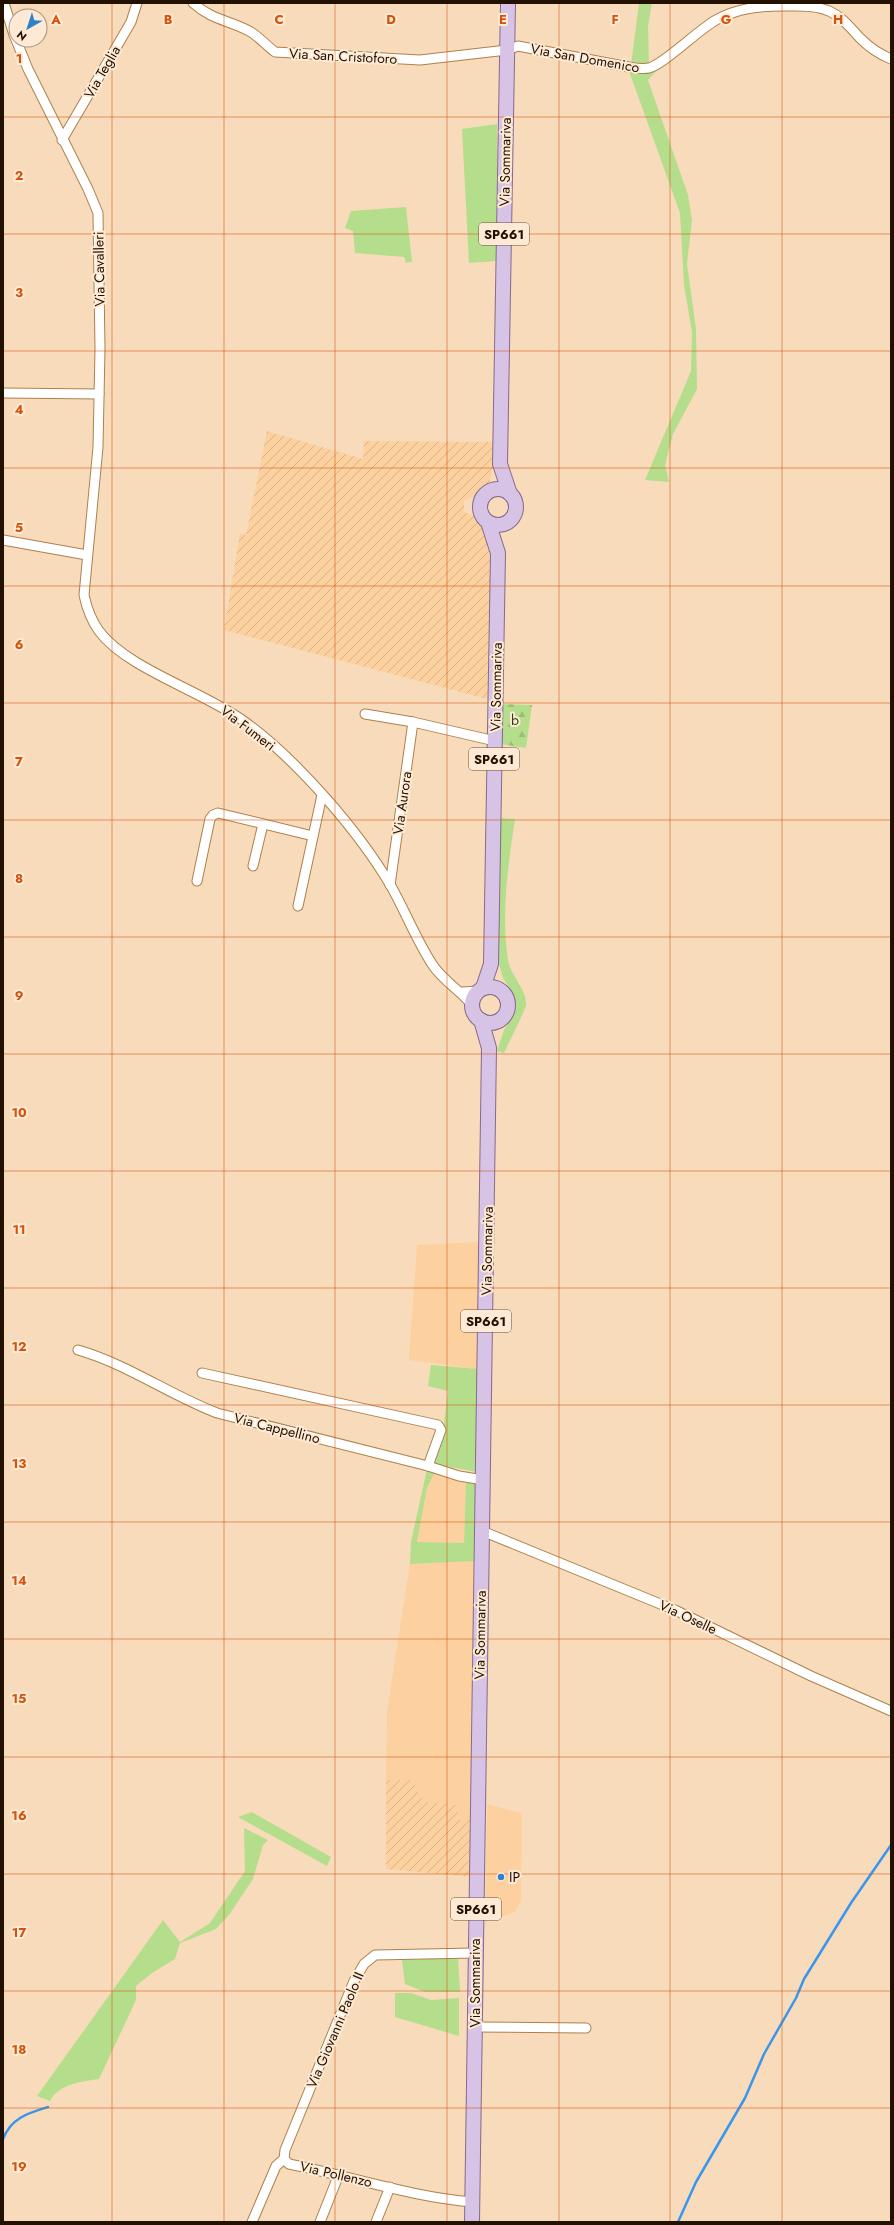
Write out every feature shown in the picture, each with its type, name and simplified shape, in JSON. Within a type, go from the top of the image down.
[{"type":"main road","name":"Via Sommariva","points":[[508,3],[500,464],[510,494]]},
{"type":"main road","name":"Via Sommariva","points":[[488,492],[500,464]]},
{"type":"main road","points":[[499,489],[510,494],[516,504],[516,510],[510,520],[500,525],[488,522],[484,518],[480,507],[481,501],[488,492],[499,489]]},
{"type":"main road","name":"Via Sommariva","points":[[498,553],[510,520]]},
{"type":"main road","name":"Via Sommariva","points":[[481,990],[491,964],[498,553],[488,522]]},
{"type":"main road","name":"Via Sommariva","points":[[491,964],[503,993]]},
{"type":"main road","points":[[493,987],[503,993],[508,1003],[508,1009],[500,1020],[492,1023],[481,1020],[476,1016],[472,1005],[473,999],[481,990],[493,987]]},
{"type":"main road","name":"Via Sommariva","points":[[472,2222],[475,1952],[484,1480],[489,1048],[481,1020]]},
{"type":"main road","name":"Via Sommariva","points":[[489,1048],[500,1020]]},
{"type":"street","name":"Via Cavalleri","points":[[4,3],[28,70],[88,189],[98,212],[100,259],[98,447],[87,556]]},
{"type":"street","name":"Via Teglia","points":[[62,140],[131,22],[137,3]]},
{"type":"street","name":"Via San Cristoforo","points":[[193,3],[205,14],[250,31],[263,40],[275,52],[420,60],[507,50]]},
{"type":"street","name":"Via San Domenico","points":[[507,50],[518,46],[624,67],[649,68],[659,63],[701,30],[736,11],[752,6],[795,6],[822,8],[831,12],[846,22],[875,52],[891,59]]},
{"type":"street","points":[[3,393],[99,394]]},
{"type":"street","points":[[3,540],[87,556]]},
{"type":"street","name":"Via Fumeri","points":[[87,556],[84,595],[88,613],[100,632],[118,649],[145,666],[209,699],[244,721],[271,743],[322,796],[360,839],[390,885],[432,964],[462,992],[472,1005]]},
{"type":"street","points":[[365,714],[413,722],[495,741]]},
{"type":"street","name":"Via Aurora","points":[[390,885],[413,722]]},
{"type":"street","points":[[298,906],[322,796]]},
{"type":"street","points":[[197,881],[210,819],[213,815],[218,813],[313,836]]},
{"type":"street","points":[[253,866],[263,824]]},
{"type":"street","points":[[462,992],[481,990]]},
{"type":"street","name":"Via Cappellino","points":[[78,1350],[102,1357],[192,1403],[217,1413],[428,1466],[459,1476],[484,1480]]},
{"type":"street","points":[[202,1373],[438,1425],[441,1430],[440,1437],[428,1466]]},
{"type":"street","name":"Via Oselle","points":[[482,1531],[675,1610],[811,1676],[891,1711]]},
{"type":"street","name":"Via Giovanni Paolo II","points":[[284,2159],[285,2150],[354,1981],[369,1959],[375,1955],[475,1952]]},
{"type":"street","points":[[475,2027],[586,2028]]},
{"type":"street","points":[[252,2222],[276,2166],[284,2159]]},
{"type":"street","name":"Via Pollenzo","points":[[284,2159],[289,2164],[339,2174],[390,2187],[473,2202]]},
{"type":"street","points":[[320,2222],[339,2174]]},
{"type":"street","name":"Via Pollenzo","points":[[376,2222],[390,2187]]},
{"type":"shaded area","points":[[267,431],[363,459],[364,441],[495,442],[494,462],[489,485],[471,498],[464,500],[464,512],[477,517],[487,528],[491,541],[493,572],[491,700],[224,630],[240,533],[246,535]]},
{"type":"shaded area","points":[[480,1242],[478,1369],[409,1360],[417,1245]]},
{"type":"shaded area","points":[[435,1472],[466,1481],[464,1543],[417,1542],[427,1488]]},
{"type":"shaded area","points":[[476,1561],[473,1820],[457,1820],[458,1805],[426,1802],[422,1799],[412,1780],[386,1780],[387,1711],[410,1564]]},
{"type":"shaded area","points":[[386,1780],[412,1780],[422,1799],[426,1802],[458,1805],[457,1820],[473,1820],[472,1877],[386,1869]]},
{"type":"shaded area","points":[[487,1804],[522,1813],[521,1901],[515,1912],[485,1922]]},
{"type":"green space","points":[[639,3],[652,3],[648,26],[649,63],[631,65]]},
{"type":"green space","points":[[668,58],[648,80],[688,195],[692,220],[687,264],[696,329],[697,389],[673,434],[665,465],[669,482],[645,480],[691,371],[692,332],[684,285],[680,213],[629,71]]},
{"type":"green space","points":[[497,124],[497,261],[469,263],[462,129]]},
{"type":"green space","points":[[406,207],[412,262],[406,263],[404,257],[355,253],[353,231],[345,228],[351,211]]},
{"type":"green space","name":"b","points":[[501,704],[532,705],[526,748],[500,744]]},
{"type":"green space","points":[[500,818],[515,819],[506,890],[506,943],[509,966],[526,999],[525,1008],[504,1053],[497,1051],[504,1030],[514,1013],[514,995],[503,978],[497,956]]},
{"type":"green space","points":[[431,1365],[478,1369],[477,1472],[434,1464],[442,1439],[448,1391],[428,1386]]},
{"type":"green space","points":[[427,1469],[435,1472],[427,1488],[417,1542],[464,1543],[466,1481],[477,1483],[476,1561],[410,1564],[411,1542]]},
{"type":"green space","points":[[252,1812],[331,1857],[327,1866],[238,1817]]},
{"type":"green space","points":[[244,1828],[268,1840],[263,1845],[253,1879],[229,1915],[216,1929],[180,1943],[175,1959],[152,1973],[136,1986],[136,2000],[99,2079],[72,2084],[65,2087],[59,2090],[50,2101],[37,2096],[163,1920],[180,1942],[210,1923],[245,1871]]},
{"type":"green space","points":[[458,1958],[460,1992],[425,1992],[405,1984],[402,1960]]},
{"type":"green space","points":[[395,1993],[411,1993],[431,2000],[459,1998],[459,2036],[395,2017]]},
{"type":"waterway","points":[[678,2222],[696,2182],[745,2098],[764,2054],[796,1998],[804,1979],[851,1903],[891,1845]]},
{"type":"waterway","points":[[3,2139],[6,2132],[15,2121],[27,2114],[48,2107]]},
{"type":"place","name":"IP","points":[[501,1877]]}]
